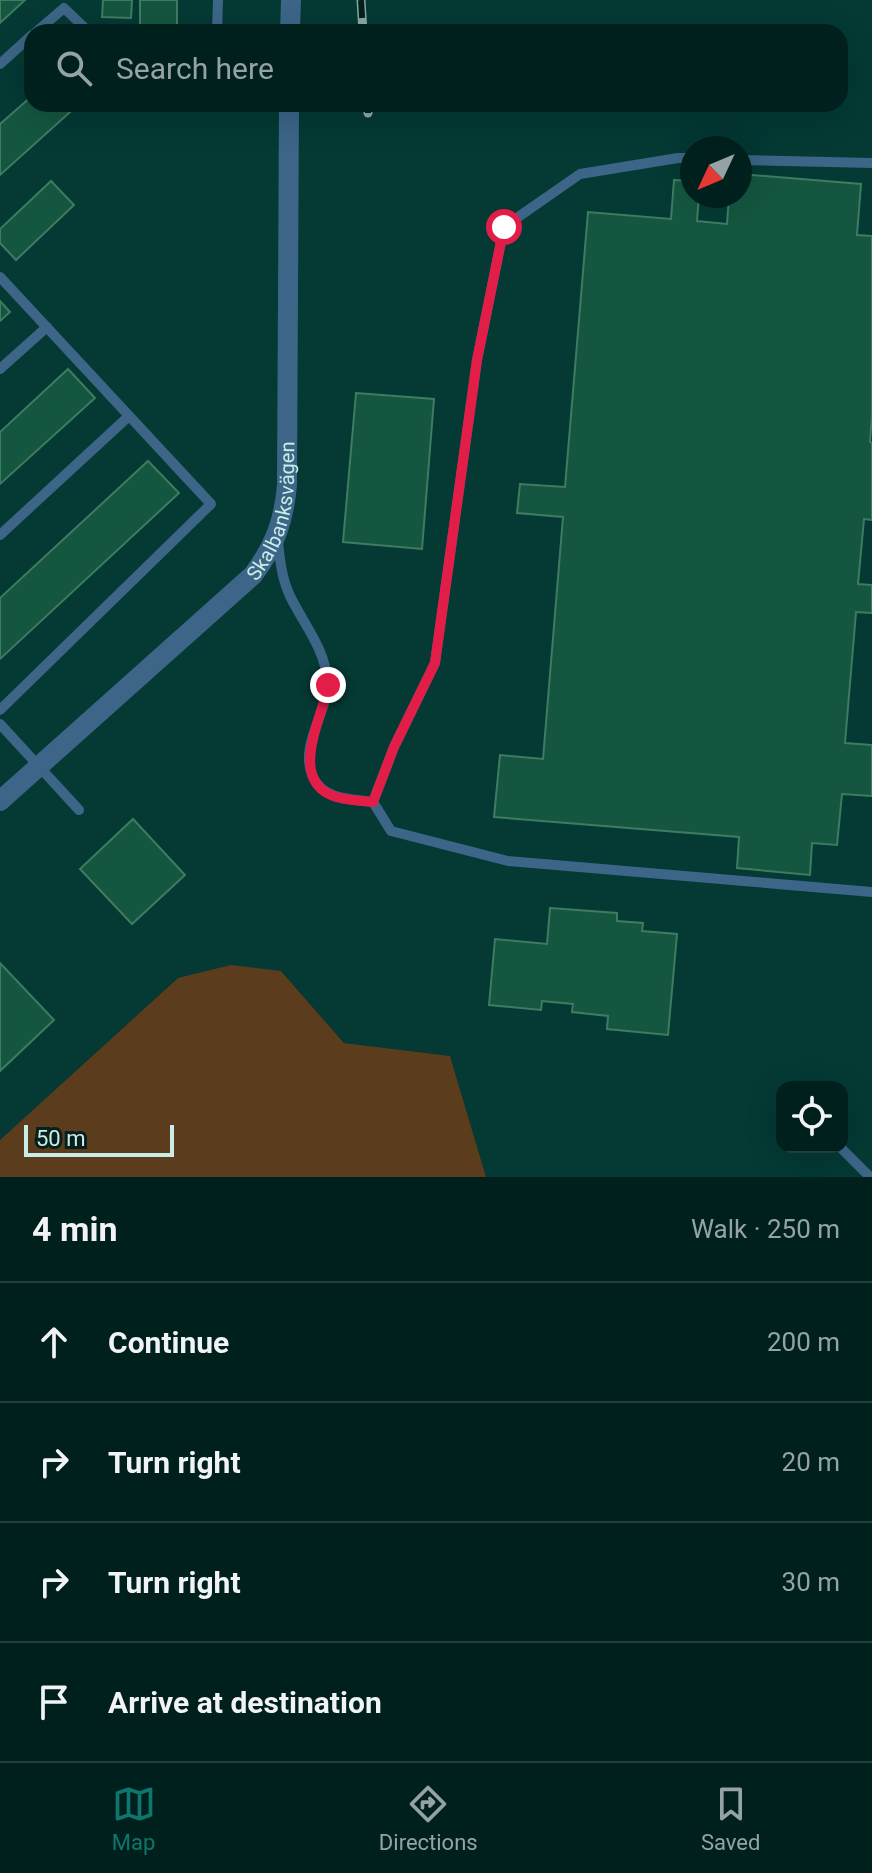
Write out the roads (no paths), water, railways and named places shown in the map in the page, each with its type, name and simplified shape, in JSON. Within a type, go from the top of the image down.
[{"type":"street","points":[[290,24],[291,0]]},
{"type":"street","name":"Skalbanksvägen","points":[[0,801],[253,575],[277,536],[285,510],[287,485],[289,112]]},
{"type":"lane","points":[[217,24],[218,0]]},
{"type":"lane","points":[[46,24],[64,8],[81,24]]},
{"type":"lane","points":[[0,64],[24,43]]},
{"type":"lane","points":[[373,802],[394,747],[435,663],[477,360],[504,227],[580,174],[680,158]]},
{"type":"lane","points":[[752,160],[872,163]]},
{"type":"lane","points":[[0,277],[211,504],[0,710]]},
{"type":"lane","points":[[0,369],[47,327]]},
{"type":"lane","points":[[0,535],[129,416]]},
{"type":"lane","points":[[277,536],[286,586],[322,655],[326,670],[326,699],[311,740],[309,760],[312,776],[321,788],[334,797],[373,802]]},
{"type":"lane","points":[[0,724],[79,810]]},
{"type":"lane","points":[[373,802],[391,831],[508,861],[872,892]]},
{"type":"lane","points":[[846,1153],[870,1177]]},
{"type":"railway","points":[[361,0],[362,24]]}]
